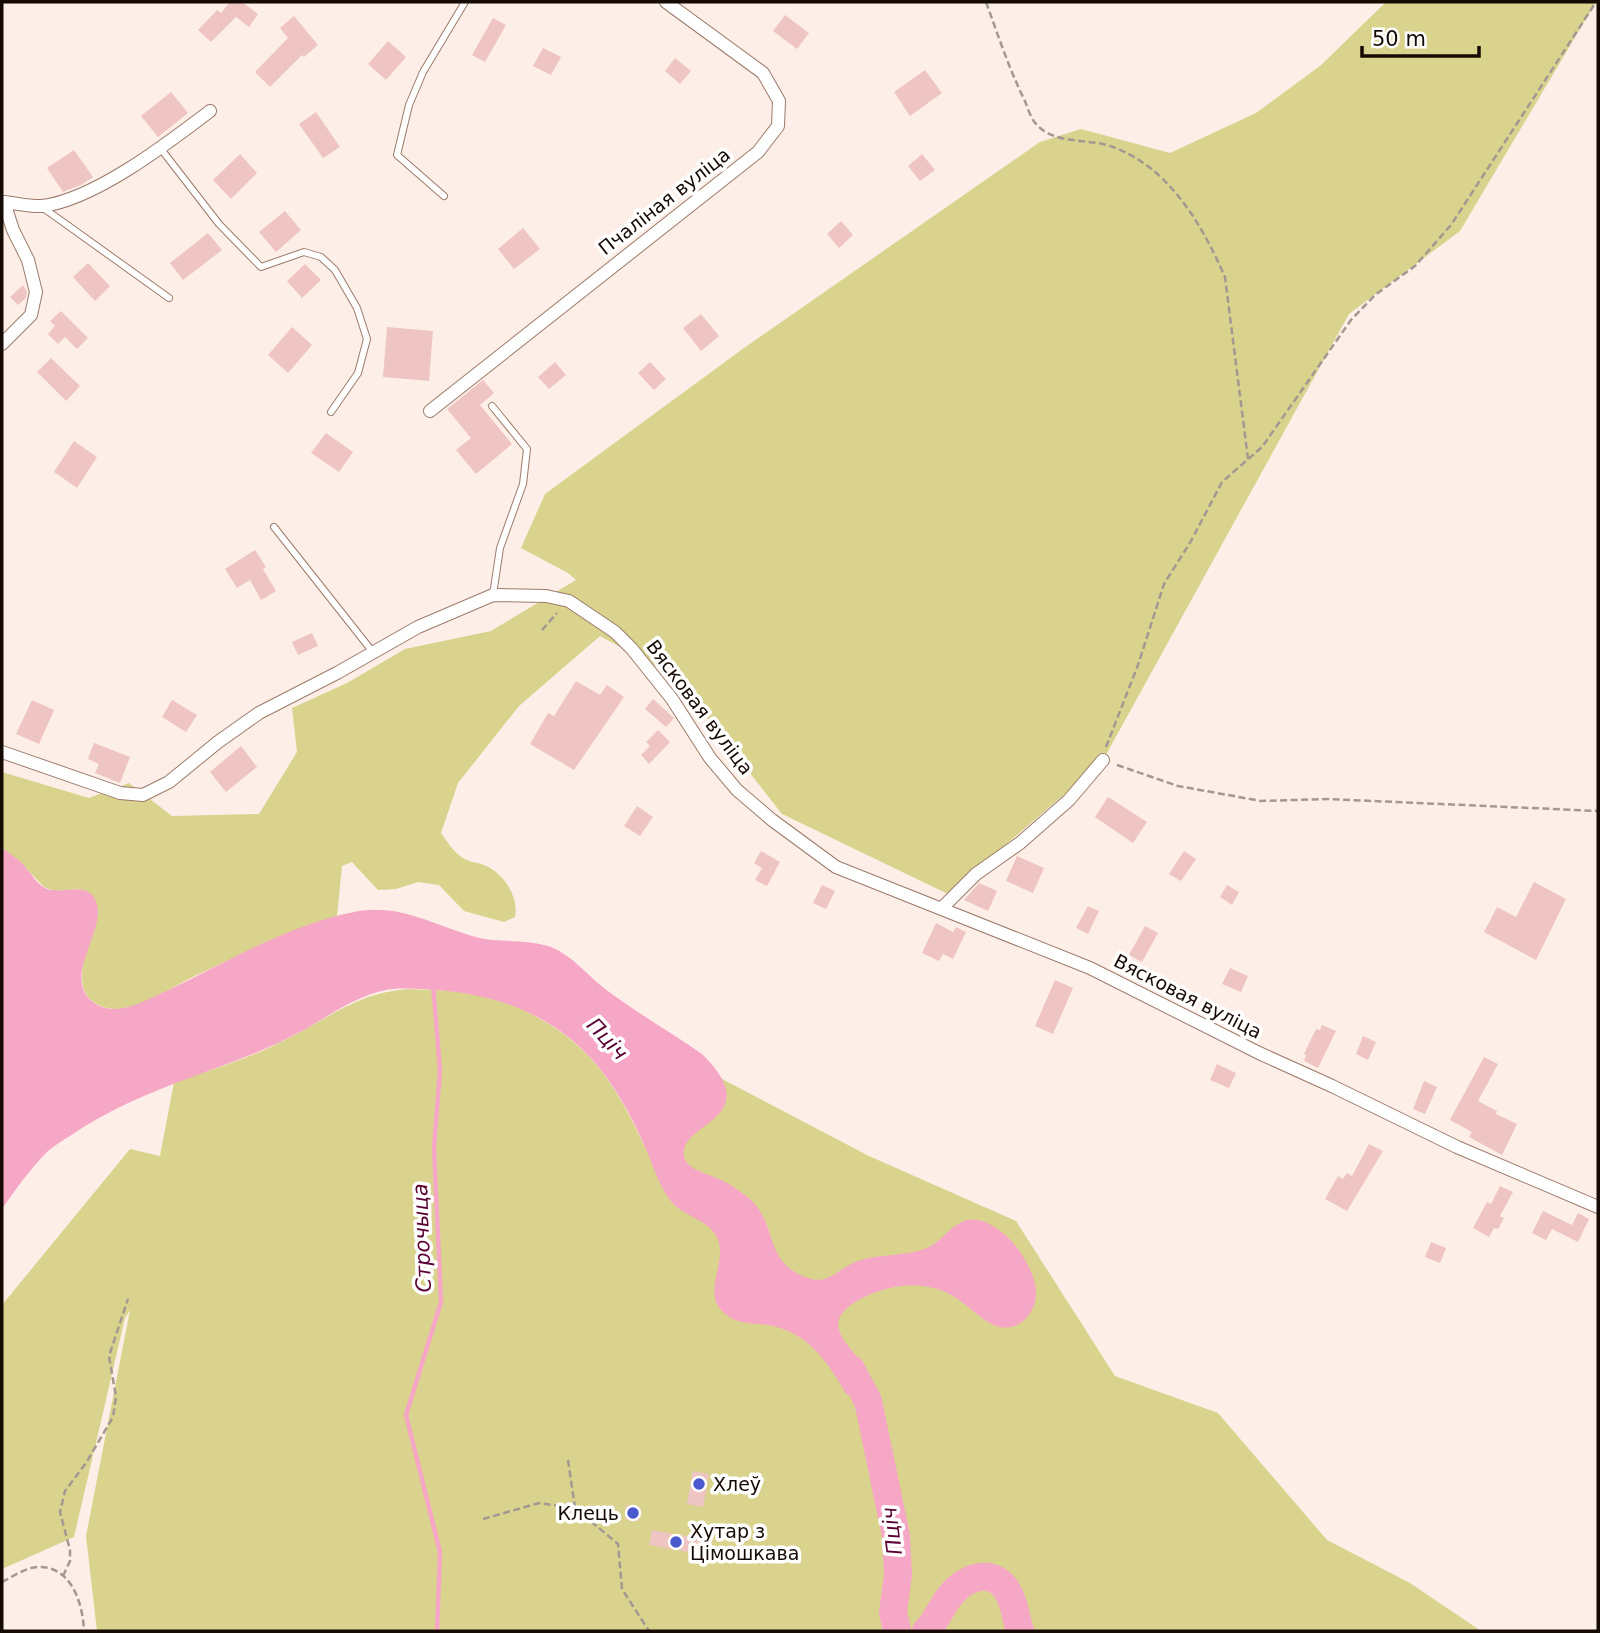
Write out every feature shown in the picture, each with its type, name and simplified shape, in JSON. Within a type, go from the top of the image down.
[{"type":"street","name":"Пчаліная вуліца","points":[[430,411],[758,152],[778,126],[779,101],[763,73],[666,2]]},
{"type":"street","points":[[2,344],[31,315],[36,292],[28,260],[13,230],[3,201],[40,206],[78,197],[161,149],[210,111]]},
{"type":"street","name":"Вясковая вуліца","points":[[2,752],[120,793],[143,795],[169,782],[259,713],[418,627],[493,595],[546,596],[569,601],[615,632],[632,649],[672,699],[723,775],[772,820],[836,867],[1090,968],[1259,1053],[1457,1147],[1598,1207]]},
{"type":"street","points":[[942,908],[976,874],[1020,844],[1069,800],[1103,760]]},
{"type":"lane","points":[[444,196],[397,155],[409,105],[423,72],[465,2]]},
{"type":"lane","points":[[161,149],[219,224],[261,267],[304,252],[321,257],[335,270],[358,308],[367,339],[358,373],[331,412]]},
{"type":"lane","points":[[40,206],[169,298]]},
{"type":"lane","points":[[492,406],[527,449],[523,484],[500,548],[493,595]]},
{"type":"lane","points":[[274,527],[372,651]]},
{"type":"path","points":[[986,2],[1013,78],[1036,124],[1048,134],[1113,146],[1150,167],[1174,188],[1214,251],[1225,277],[1248,459]]},
{"type":"path","points":[[1596,2],[1451,225],[1415,266],[1375,295],[1351,320],[1262,447],[1223,482],[1164,584],[1103,760],[1178,786],[1261,801],[1328,799],[1598,811]]},
{"type":"path","points":[[542,629],[569,601]]},
{"type":"path","points":[[63,1577],[70,1560],[70,1550],[60,1512],[65,1491],[86,1464],[113,1417],[116,1397],[109,1356],[128,1299]]},
{"type":"path","points":[[568,1460],[575,1508]]},
{"type":"path","points":[[483,1519],[538,1503],[575,1508],[618,1544],[622,1589],[649,1631]]},
{"type":"path","points":[[2,1582],[37,1567],[63,1577],[70,1583],[79,1599],[84,1631]]},
{"type":"shaded area","points":[[1386,2],[1596,2],[1460,231],[1349,314],[1102,762],[948,894],[782,814],[675,677],[600,636],[519,706],[458,783],[441,833],[460,856],[491,869],[504,880],[515,902],[515,917],[504,922],[464,911],[439,885],[418,882],[396,889],[378,890],[352,862],[342,866],[337,916],[233,958],[154,998],[127,1008],[109,1008],[88,997],[82,983],[83,963],[98,914],[80,889],[54,891],[44,887],[2,848],[2,772],[89,798],[129,783],[172,816],[259,814],[297,752],[292,708],[347,683],[405,649],[491,631],[576,580],[521,548],[545,494],[744,348],[1040,142],[1081,129],[1170,153],[1256,113],[1320,66]]},
{"type":"shaded area","points":[[410,989],[476,994],[492,998],[523,1010],[556,1028],[603,1072],[646,1149],[722,1079],[869,1156],[1016,1221],[1115,1376],[1218,1413],[1327,1540],[1410,1583],[1481,1631],[97,1631],[86,1536],[130,1310],[125,1318],[74,1537],[2,1569],[2,1305],[130,1149],[160,1156],[174,1082],[268,1048],[358,1001],[391,991]]},
{"type":"water","points":[[2,848],[45,888],[85,890],[95,899],[98,911],[96,924],[83,965],[82,979],[84,991],[93,1002],[104,1008],[122,1008],[140,1003],[271,939],[298,928],[354,912],[400,912],[482,938],[551,947],[573,961],[598,984],[702,1054],[720,1076],[727,1093],[724,1106],[686,1145],[684,1156],[694,1169],[731,1185],[753,1202],[761,1212],[779,1255],[796,1273],[817,1280],[827,1278],[858,1261],[927,1248],[960,1223],[977,1220],[986,1222],[1010,1239],[1021,1253],[1035,1283],[1033,1308],[1022,1322],[1006,1328],[994,1325],[951,1295],[933,1288],[906,1285],[860,1299],[843,1313],[839,1330],[876,1389],[868,1401],[846,1394],[824,1360],[805,1341],[782,1328],[738,1321],[721,1310],[714,1293],[720,1253],[715,1234],[670,1200],[660,1184],[630,1115],[601,1070],[582,1049],[540,1019],[517,1008],[492,999],[437,990],[392,989],[364,997],[270,1047],[119,1107],[48,1151],[2,1209]]},
{"type":"building","points":[[230,2],[242,2],[258,14],[249,27],[236,17],[211,42],[198,30],[217,10],[221,13]]},
{"type":"building","points":[[785,15],[809,33],[797,49],[773,31]]},
{"type":"building","points":[[294,16],[318,45],[304,57],[302,55],[270,87],[255,72],[288,38],[280,28]]},
{"type":"building","points":[[493,18],[506,25],[485,62],[472,55]]},
{"type":"building","points":[[388,41],[406,57],[386,80],[368,64]]},
{"type":"building","points":[[543,48],[561,57],[551,75],[533,66]]},
{"type":"building","points":[[675,58],[691,71],[680,84],[665,71]]},
{"type":"building","points":[[925,70],[942,93],[910,116],[894,92]]},
{"type":"building","points":[[171,92],[188,113],[158,137],[141,116]]},
{"type":"building","points":[[316,112],[340,147],[323,158],[299,124]]},
{"type":"building","points":[[74,150],[93,177],[63,192],[47,168]]},
{"type":"building","points":[[240,154],[257,173],[231,199],[213,180]]},
{"type":"building","points":[[922,154],[935,170],[920,181],[908,166]]},
{"type":"building","points":[[285,211],[301,230],[276,252],[259,232]]},
{"type":"building","points":[[841,221],[853,235],[839,248],[827,234]]},
{"type":"building","points":[[523,228],[540,249],[514,269],[498,249]]},
{"type":"building","points":[[208,233],[222,250],[183,280],[170,263]]},
{"type":"building","points":[[88,263],[110,286],[95,301],[73,277]]},
{"type":"building","points":[[305,264],[321,280],[302,298],[287,281]]},
{"type":"building","points":[[23,285],[27,292],[26,298],[18,305],[10,297]]},
{"type":"building","points":[[61,311],[88,338],[77,349],[65,337],[58,344],[48,334],[55,326],[50,321]]},
{"type":"building","points":[[701,314],[719,336],[701,351],[683,328]]},
{"type":"building","points":[[292,327],[312,345],[288,373],[268,355]]},
{"type":"building","points":[[387,327],[433,331],[429,381],[383,377]]},
{"type":"building","points":[[51,358],[80,386],[66,401],[37,372]]},
{"type":"building","points":[[555,362],[566,375],[549,389],[538,377]]},
{"type":"building","points":[[650,362],[666,379],[654,390],[638,373]]},
{"type":"building","points":[[483,380],[494,393],[480,405],[512,444],[476,474],[456,450],[471,438],[447,409]]},
{"type":"building","points":[[326,433],[353,452],[339,472],[311,453]]},
{"type":"building","points":[[74,441],[97,457],[77,488],[54,472]]},
{"type":"building","points":[[255,550],[276,591],[261,600],[250,580],[237,588],[225,569]]},
{"type":"building","points":[[312,633],[318,646],[298,655],[292,642]]},
{"type":"building","points":[[576,681],[600,695],[607,685],[624,697],[574,770],[530,744],[548,713],[554,716]]},
{"type":"building","points":[[653,699],[674,718],[666,727],[645,709]]},
{"type":"building","points":[[32,700],[54,710],[39,744],[16,734]]},
{"type":"building","points":[[172,700],[197,715],[186,732],[162,717]]},
{"type":"building","points":[[658,730],[670,742],[649,764],[641,755],[650,746],[646,742]]},
{"type":"building","points":[[94,743],[130,757],[120,783],[95,773],[99,764],[88,759]]},
{"type":"building","points":[[241,746],[257,767],[226,792],[210,772]]},
{"type":"building","points":[[1108,797],[1147,822],[1133,843],[1095,817]]},
{"type":"building","points":[[637,806],[653,817],[640,836],[624,826]]},
{"type":"building","points":[[761,851],[780,862],[767,886],[755,880],[762,868],[754,863]]},
{"type":"building","points":[[1184,851],[1196,859],[1181,881],[1169,874]]},
{"type":"building","points":[[1017,856],[1044,868],[1033,893],[1006,881]]},
{"type":"building","points":[[1534,882],[1566,899],[1536,960],[1484,932],[1497,907],[1516,917]]},
{"type":"building","points":[[979,883],[997,891],[988,911],[964,900]]},
{"type":"building","points":[[822,885],[835,891],[826,909],[813,903]]},
{"type":"building","points":[[1227,885],[1239,892],[1232,905],[1220,897]]},
{"type":"building","points":[[1088,906],[1099,911],[1088,934],[1076,928]]},
{"type":"building","points":[[936,923],[953,932],[956,927],[966,932],[953,959],[943,954],[939,961],[922,953]]},
{"type":"building","points":[[1145,926],[1158,933],[1142,962],[1129,955]]},
{"type":"building","points":[[1230,968],[1248,976],[1241,992],[1222,984]]},
{"type":"building","points":[[1055,980],[1073,988],[1053,1034],[1035,1026]]},
{"type":"building","points":[[1322,1025],[1336,1031],[1318,1068],[1304,1061],[1304,1054],[1316,1029],[1320,1030]]},
{"type":"building","points":[[1363,1036],[1376,1042],[1368,1060],[1356,1054]]},
{"type":"building","points":[[1484,1057],[1498,1064],[1478,1101],[1517,1124],[1502,1155],[1469,1137],[1472,1132],[1450,1120]]},
{"type":"building","points":[[1217,1064],[1236,1073],[1229,1088],[1210,1080]]},
{"type":"building","points":[[1424,1081],[1437,1087],[1425,1114],[1413,1109]]},
{"type":"building","points":[[1369,1144],[1383,1151],[1347,1211],[1325,1199],[1338,1176],[1343,1179],[1347,1173],[1352,1176]]},
{"type":"building","points":[[1500,1186],[1513,1192],[1500,1216],[1504,1218],[1498,1229],[1494,1228],[1489,1237],[1473,1228],[1487,1202],[1491,1204]]},
{"type":"building","points":[[1543,1211],[1572,1225],[1578,1213],[1589,1219],[1578,1242],[1552,1229],[1546,1240],[1532,1233]]},
{"type":"building","points":[[1431,1242],[1446,1248],[1440,1263],[1425,1257]]},
{"type":"building","name":"Хлеў","points":[[693,1471],[709,1474],[703,1507],[687,1504]]},
{"type":"building","name":"Клець","points":[[626,1505],[640,1507],[639,1521],[625,1519]]},
{"type":"building","name":"Хутар з Цімошкава","points":[[652,1530],[702,1539],[699,1554],[649,1545]]},
{"type":"waterway","name":"Строчыца","points":[[433,984],[440,1070],[434,1148],[441,1302],[406,1415],[440,1552],[437,1631]]},
{"type":"waterway","name":"Пціч","points":[[851,1369],[868,1401],[896,1536],[898,1575],[893,1612],[897,1631]]},
{"type":"waterway","name":"Пціч","points":[[926,1631],[958,1588],[981,1577],[989,1577],[1003,1585],[1013,1603],[1020,1631]]},
{"type":"place","name":"Хлеў","points":[[699,1484]]},
{"type":"place","name":"Клець","points":[[633,1513]]},
{"type":"place","name":"Хутар з Цімошкава","points":[[676,1542]]}]
